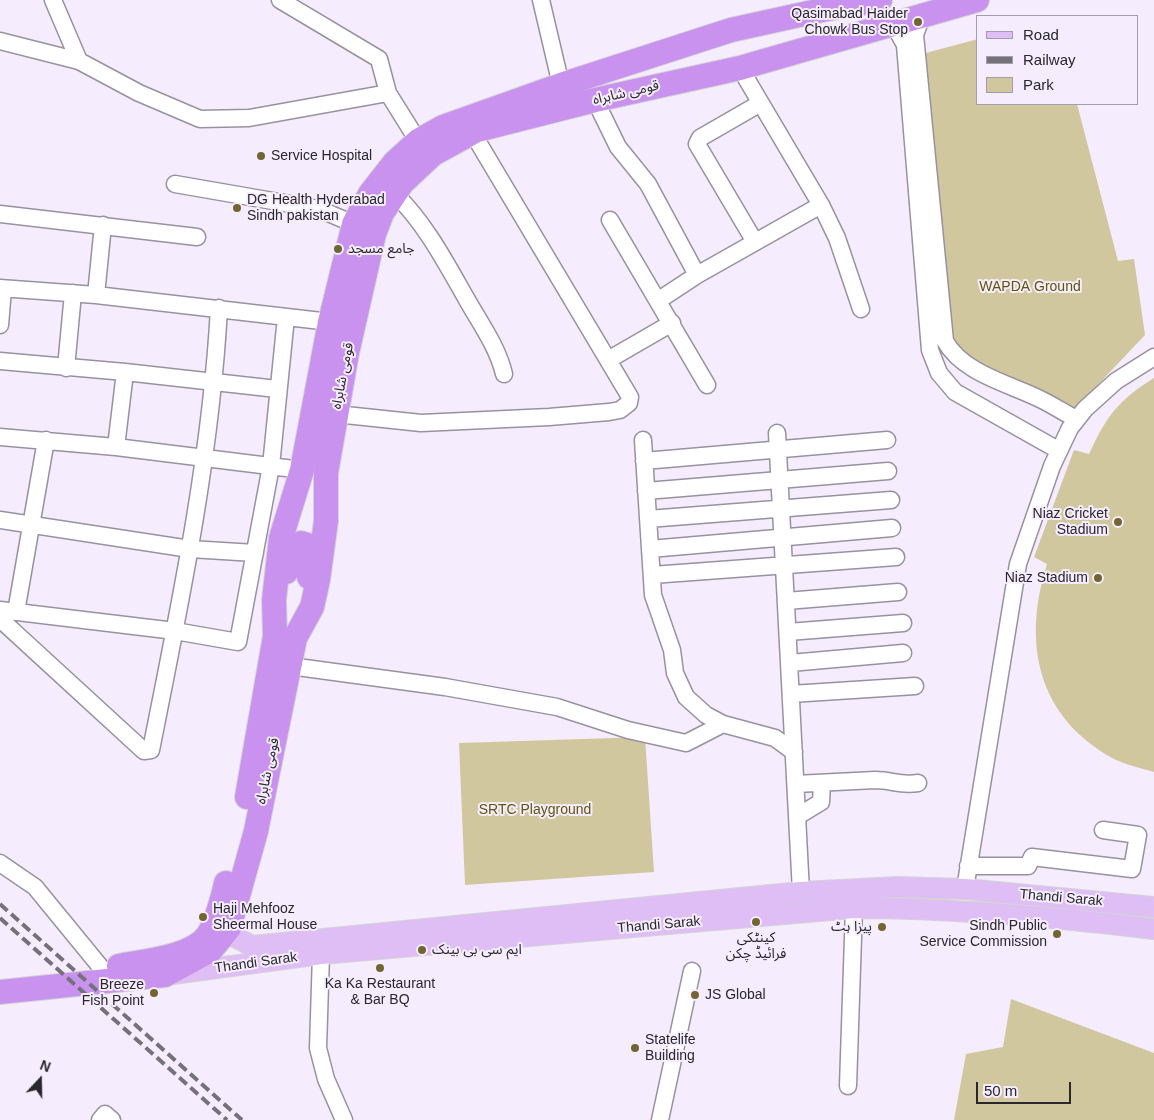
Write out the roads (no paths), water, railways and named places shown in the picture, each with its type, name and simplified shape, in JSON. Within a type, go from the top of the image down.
[{"type":"highway","name":"قومی شاہراہ","points":[[0,977],[103,970],[178,954],[195,947],[208,935],[225,890],[285,637],[312,607],[324,552],[326,473],[336,414],[374,234],[395,162],[418,141],[443,127],[561,85],[731,30],[836,7],[880,0]]},
{"type":"highway","name":"قومی شاہراہ","points":[[0,992],[164,975],[211,950],[229,928],[256,830],[290,666],[285,637],[274,600],[281,538],[302,470],[330,322],[354,224],[433,154],[472,132],[595,100],[732,70],[977,0]]},
{"type":"highway","points":[[779,57],[768,50],[766,44],[771,35],[836,7]]},
{"type":"highway","points":[[644,58],[719,44],[738,46],[743,54],[740,62],[732,70]]},
{"type":"main road","name":"Thandi Sarak","points":[[229,928],[235,937],[252,946],[801,892],[897,887],[965,889],[1154,906]]},
{"type":"main road","name":"Thandi Sarak","points":[[164,975],[321,954],[854,908],[941,909],[1029,915],[1154,929]]},
{"type":"street","points":[[53,0],[79,62]]},
{"type":"street","points":[[280,0],[379,59],[388,93],[418,141]]},
{"type":"street","points":[[541,0],[561,85]]},
{"type":"street","points":[[922,15],[915,35],[945,341],[951,351],[964,362],[1076,419]]},
{"type":"street","points":[[894,24],[905,45],[925,294],[932,357],[946,384],[955,392],[1058,450]]},
{"type":"street","points":[[0,41],[79,62],[139,93],[200,119],[249,118],[388,93]]},
{"type":"street","points":[[732,70],[760,104],[821,205],[837,238],[861,309]]},
{"type":"street","points":[[595,100],[618,147],[648,184],[697,274]]},
{"type":"street","points":[[755,242],[697,144],[700,138],[760,104]]},
{"type":"street","points":[[336,414],[421,423],[451,423],[549,417],[620,410],[629,403],[630,397],[472,132]]},
{"type":"street","points":[[175,184],[319,209],[354,224]]},
{"type":"street","points":[[384,198],[411,210],[443,258],[497,350],[504,374]]},
{"type":"street","points":[[659,300],[697,274],[821,205]]},
{"type":"street","points":[[0,214],[197,237]]},
{"type":"street","points":[[610,220],[659,300],[707,385]]},
{"type":"street","points":[[96,295],[103,225]]},
{"type":"street","points":[[0,325],[2,288],[96,295],[330,322]]},
{"type":"street","points":[[66,368],[73,293]]},
{"type":"street","points":[[0,619],[144,751],[151,750],[190,549],[215,382],[219,308]]},
{"type":"street","points":[[46,440],[33,524],[8,611],[175,631],[238,642],[272,466],[277,389],[286,317]]},
{"type":"street","points":[[608,360],[672,323]]},
{"type":"street","points":[[965,889],[1018,564],[1058,450],[1076,419],[1116,381],[1154,357]]},
{"type":"street","points":[[0,362],[125,372],[277,389]]},
{"type":"street","points":[[116,448],[125,372]]},
{"type":"street","points":[[0,437],[46,440],[302,470]]},
{"type":"street","points":[[643,440],[653,595],[672,650],[675,673],[686,697],[706,715],[723,724],[775,738],[794,752]]},
{"type":"street","points":[[644,461],[778,441],[887,440]]},
{"type":"street","points":[[778,441],[801,892]]},
{"type":"street","points":[[646,491],[888,471]]},
{"type":"street","points":[[648,519],[891,500]]},
{"type":"street","points":[[0,520],[190,549],[255,553]]},
{"type":"street","points":[[650,549],[892,528]]},
{"type":"street","points":[[652,575],[896,557]]},
{"type":"street","points":[[786,601],[898,592]]},
{"type":"street","points":[[788,632],[903,623]]},
{"type":"street","points":[[790,662],[904,653]]},
{"type":"street","points":[[290,666],[445,687],[557,707],[628,730],[686,743],[723,724]]},
{"type":"street","points":[[791,694],[915,686]]},
{"type":"street","points":[[796,784],[875,780],[888,781],[898,785],[918,783]]},
{"type":"street","points":[[798,816],[821,802],[822,783]]},
{"type":"street","points":[[968,866],[1028,866],[1032,857],[1132,869],[1138,835],[1103,830]]},
{"type":"street","points":[[0,863],[35,887],[103,970]]},
{"type":"street","points":[[848,1086],[854,908]]},
{"type":"street","points":[[321,954],[318,1048],[326,1079],[344,1120]]},
{"type":"street","points":[[660,1120],[692,971]]},
{"type":"street","points":[[100,1120],[105,1114],[112,1120]]},
{"type":"railway","points":[[0,904],[242,1120]]},
{"type":"railway","points":[[0,918],[227,1120]]},
{"type":"place","name":"Qasimabad Haider Chowk Bus Stop","points":[[918,22]]},
{"type":"place","name":"Service Hospital","points":[[261,156]]},
{"type":"place","name":"DG Health Hyderabad Sindh pakistan","points":[[237,208]]},
{"type":"place","name":"جامع مسجد","points":[[338,249]]},
{"type":"place","name":"Niaz Cricket Stadium","points":[[1118,522]]},
{"type":"place","name":"Niaz Stadium","points":[[1098,578]]},
{"type":"place","name":"Haji Mehfooz Sheermal House","points":[[203,917]]},
{"type":"place","name":"کینٹکی فرائیڈ چکن","points":[[756,922]]},
{"type":"place","name":"پیزا ہٹ","points":[[882,927]]},
{"type":"place","name":"Sindh Public Service Commission","points":[[1057,934]]},
{"type":"place","name":"ایم سی بی بینک","points":[[422,950]]},
{"type":"place","name":"Ka Ka Restaurant & Bar BQ","points":[[380,968]]},
{"type":"place","name":"Breeze Fish Point","points":[[154,993]]},
{"type":"place","name":"JS Global","points":[[695,995]]},
{"type":"place","name":"Statelife Building","points":[[635,1048]]},
{"type":"park label","name":"WAPDA Ground","points":[[1030,287]]},
{"type":"park label","name":"SRTC Playground","points":[[535,810]]}]
